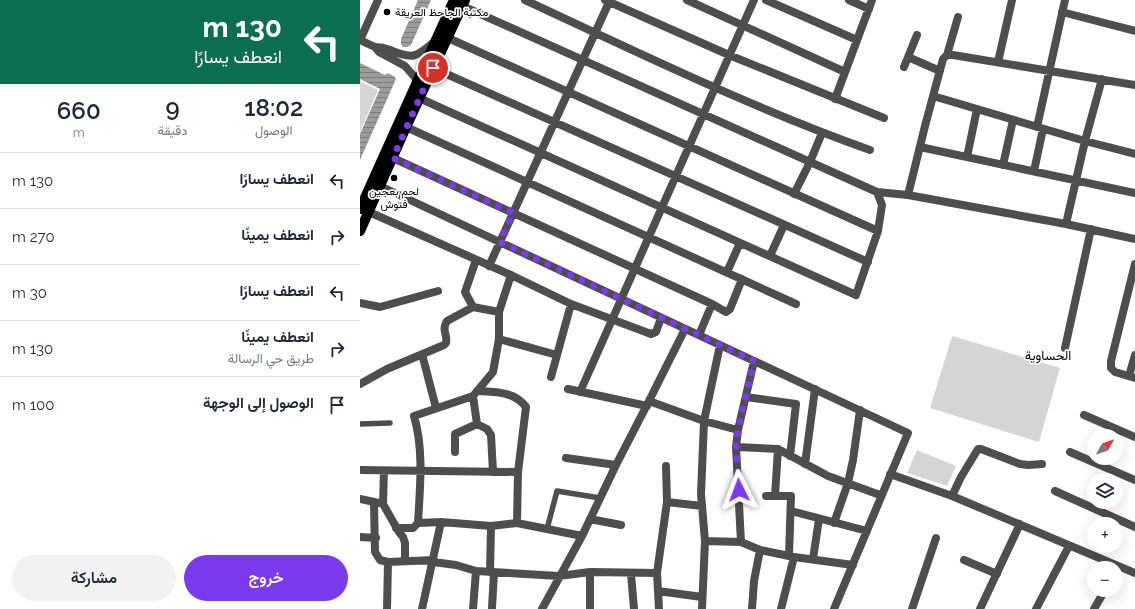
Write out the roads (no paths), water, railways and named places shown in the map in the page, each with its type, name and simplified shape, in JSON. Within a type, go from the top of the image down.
[{"type":"main road","points":[[364,211],[380,186],[419,98],[448,38],[459,2]]},
{"type":"main road","points":[[360,232],[364,211],[435,41],[459,2]]},
{"type":"street","points":[[378,0],[360,40],[375,47],[380,52],[405,66],[418,81]]},
{"type":"street","points":[[525,0],[715,88],[822,133],[870,150]]},
{"type":"street","points":[[687,0],[846,72]]},
{"type":"street","points":[[580,392],[754,0]]},
{"type":"street","points":[[766,0],[857,40]]},
{"type":"street","points":[[849,0],[869,8]]},
{"type":"street","points":[[835,99],[872,0]]},
{"type":"street","points":[[998,62],[1012,0]]},
{"type":"street","points":[[1034,171],[1050,71],[1065,0]]},
{"type":"street","points":[[490,266],[608,1],[729,55],[884,118]]},
{"type":"street","points":[[459,2],[582,60],[877,192],[908,195],[1066,224],[1135,239]]},
{"type":"street","points":[[1062,12],[1135,31]]},
{"type":"street","points":[[908,195],[943,59],[947,55],[958,17]]},
{"type":"street","points":[[904,67],[917,35]]},
{"type":"street","points":[[448,38],[878,232]]},
{"type":"street","points":[[375,47],[381,47],[407,56],[412,56],[425,50],[435,41]]},
{"type":"street","points":[[947,55],[1135,85]]},
{"type":"street","points":[[908,57],[940,70]]},
{"type":"street","points":[[433,68],[868,262]]},
{"type":"street","points":[[1066,224],[1075,180],[1102,79]]},
{"type":"street","points":[[933,96],[1085,141],[1135,154]]},
{"type":"street","points":[[419,98],[856,295],[878,232],[882,205],[877,192]]},
{"type":"street","points":[[967,157],[977,109]]},
{"type":"street","points":[[1003,165],[1013,120]]},
{"type":"street","points":[[406,127],[796,304]]},
{"type":"street","points":[[794,194],[822,133]]},
{"type":"street","points":[[920,147],[1135,193]]},
{"type":"street","points":[[393,158],[712,304],[726,312],[730,309],[742,279]]},
{"type":"street","points":[[380,186],[908,433],[880,495],[867,531],[834,609]]},
{"type":"street","points":[[364,211],[511,275],[571,304],[612,320],[651,334],[656,332],[661,318]]},
{"type":"street","points":[[770,256],[784,224]]},
{"type":"street","points":[[1065,348],[1091,229]]},
{"type":"street","points":[[727,272],[740,243]]},
{"type":"street","points":[[473,307],[465,292],[476,260]]},
{"type":"street","points":[[1135,264],[1111,361],[1111,368],[1116,372],[1132,377],[1135,355]]},
{"type":"street","points":[[478,424],[475,393],[493,372],[499,339],[499,312],[511,275]]},
{"type":"street","points":[[360,303],[380,307],[438,291]]},
{"type":"street","points":[[551,377],[571,304]]},
{"type":"street","points":[[699,335],[712,304]]},
{"type":"street","points":[[360,384],[387,369],[446,343],[444,331],[447,321],[473,307],[499,312]]},
{"type":"street","points":[[542,609],[582,536],[685,329]]},
{"type":"street","points":[[499,339],[557,354]]},
{"type":"street","points":[[702,609],[705,541],[701,494],[704,421],[720,345]]},
{"type":"street","points":[[422,354],[436,408]]},
{"type":"street","points":[[741,542],[736,447],[738,430],[754,361]]},
{"type":"street","points":[[568,389],[648,404],[738,430]]},
{"type":"street","points":[[806,464],[815,389]]},
{"type":"street","points":[[418,523],[420,472],[418,431],[414,416],[475,393],[506,393],[521,402],[526,407],[518,472],[517,523]]},
{"type":"street","points":[[746,397],[796,404],[790,456]]},
{"type":"street","points":[[834,523],[848,483],[853,460],[860,410]]},
{"type":"street","points":[[1084,415],[1135,435]]},
{"type":"street","points":[[360,424],[390,423]]},
{"type":"street","points":[[455,452],[455,434],[478,424]]},
{"type":"street","points":[[478,424],[487,429],[491,435],[493,472]]},
{"type":"street","points":[[736,447],[778,449],[828,476],[880,495]]},
{"type":"street","points":[[775,496],[778,449]]},
{"type":"street","points":[[952,496],[961,477],[978,449],[1024,465],[1042,464]]},
{"type":"street","points":[[1070,452],[1135,480]]},
{"type":"street","points":[[566,458],[616,465]]},
{"type":"street","points":[[659,609],[657,573],[667,502],[666,466]]},
{"type":"street","points":[[360,470],[420,472],[518,472]]},
{"type":"street","points":[[384,471],[383,504],[396,528],[403,537],[405,543],[405,561]]},
{"type":"street","points":[[890,474],[952,496],[1020,524],[1102,561]]},
{"type":"street","points":[[547,529],[557,491],[600,498]]},
{"type":"street","points":[[1055,491],[1135,527]]},
{"type":"street","points":[[766,496],[791,496],[791,556],[781,609]]},
{"type":"street","points":[[360,498],[383,504]]},
{"type":"street","points":[[374,502],[376,538],[375,552],[380,560],[388,562],[433,561],[456,565],[476,571],[559,576],[590,572],[631,574],[657,573]]},
{"type":"street","points":[[667,502],[702,506]]},
{"type":"street","points":[[791,511],[867,531]]},
{"type":"street","points":[[590,519],[621,525]]},
{"type":"street","points":[[813,559],[819,519]]},
{"type":"street","points":[[396,528],[413,528],[418,523],[441,522],[491,526],[517,523],[582,536]]},
{"type":"street","points":[[422,609],[441,522]]},
{"type":"street","points":[[980,609],[1020,524]]},
{"type":"street","points":[[491,526],[492,608]]},
{"type":"street","points":[[360,537],[376,538]]},
{"type":"street","points":[[912,609],[936,538]]},
{"type":"street","points":[[705,541],[741,542],[760,550],[853,565]]},
{"type":"street","points":[[1036,609],[1069,546]]},
{"type":"street","points":[[752,609],[754,581],[760,550]]},
{"type":"street","points":[[964,560],[997,574]]},
{"type":"street","points":[[387,609],[388,562]]},
{"type":"street","points":[[1123,570],[1135,573]]},
{"type":"street","points":[[473,609],[476,571]]},
{"type":"street","points":[[590,572],[590,609]]},
{"type":"street","points":[[631,574],[634,609]]},
{"type":"street","points":[[658,591],[702,597]]},
{"type":"street","points":[[1094,609],[1101,597]]},
{"type":"place","name":"مكتبة الجاحظ العريقة","points":[[387,12]]},
{"type":"place","name":"لحم بعجين فتوش","points":[[394,178]]},
{"type":"district","name":"الحساوية","points":[[1048,355]]}]
